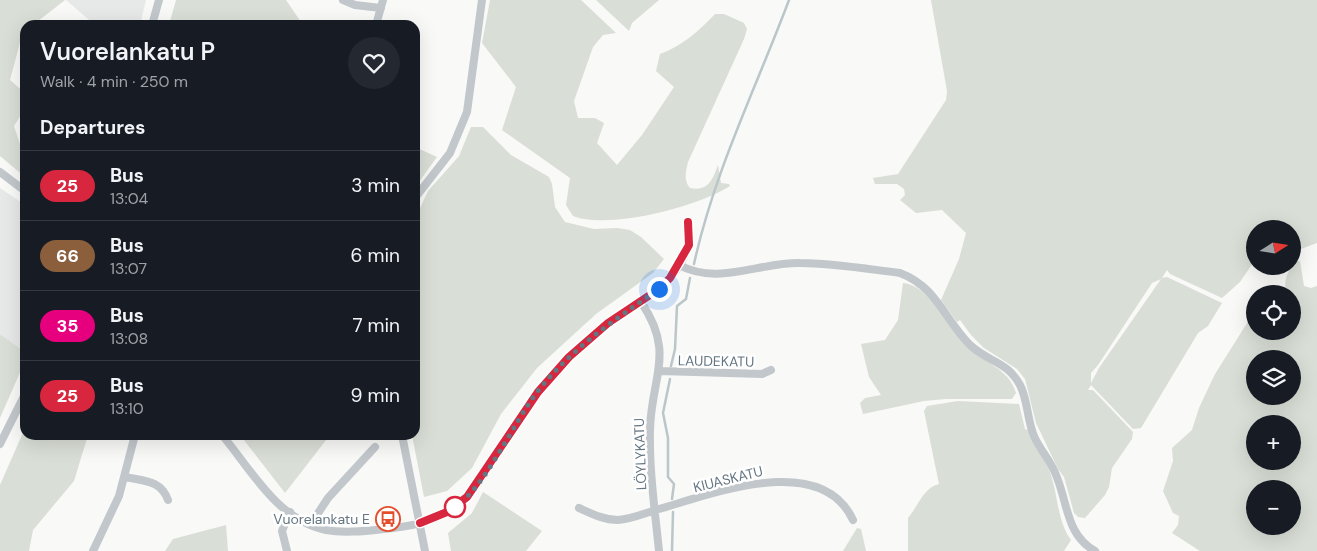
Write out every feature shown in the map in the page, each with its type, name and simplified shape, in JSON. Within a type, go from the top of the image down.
[{"type":"street","points":[[153,20],[159,0]]},
{"type":"street","points":[[343,0],[355,5],[382,4],[377,20]]},
{"type":"street","points":[[420,192],[450,153],[467,112],[482,0]]},
{"type":"street","points":[[0,172],[20,188]]},
{"type":"street","points":[[226,440],[266,491],[290,512],[326,530],[342,531],[389,528],[420,523],[447,512],[467,497],[477,485],[520,416],[554,372],[608,323],[659,289],[679,265],[689,245],[688,222]]},
{"type":"street","points":[[679,265],[689,270],[712,275],[784,263],[802,262],[893,272],[914,278],[931,293],[971,346],[1008,368],[1016,378],[1021,387],[1034,437],[1049,458],[1074,531],[1080,540],[1095,551]]},
{"type":"street","name":"LÖYLYKATU","points":[[641,302],[652,318],[658,337],[660,371],[650,429],[658,551]]},
{"type":"street","name":"LAUDEKATU","points":[[660,371],[762,374],[771,370]]},
{"type":"street","points":[[0,444],[20,404]]},
{"type":"street","points":[[93,551],[119,496],[134,440]]},
{"type":"street","points":[[403,440],[425,551]]},
{"type":"street","points":[[311,524],[328,498],[375,447]]},
{"type":"street","points":[[125,477],[157,484],[164,490],[168,500]]},
{"type":"street","name":"KIUASKATU","points":[[579,508],[599,517],[618,520],[762,482],[780,481],[807,484],[822,489],[844,505],[853,520]]},
{"type":"street","points":[[286,551],[282,531],[290,512]]},
{"type":"shaded area","points":[[0,0],[65,0],[39,20],[20,20],[20,42],[10,80],[20,89],[20,116],[14,126],[20,144],[20,173],[0,156]]},
{"type":"shaded area","points":[[66,0],[146,0],[141,20],[89,20]]},
{"type":"shaded area","points":[[176,0],[286,0],[300,20],[170,20]]},
{"type":"shaded area","points":[[490,0],[581,0],[616,33],[603,35],[593,47],[574,101],[578,118],[595,118],[604,123],[597,143],[617,165],[642,135],[674,87],[656,71],[660,54],[676,47],[690,37],[715,14],[724,14],[744,23],[747,29],[744,39],[688,162],[686,176],[686,182],[690,188],[701,188],[712,179],[718,165],[721,183],[729,184],[730,186],[697,202],[653,214],[608,220],[588,220],[573,216],[566,205],[570,178],[502,130],[516,87],[482,43]]},
{"type":"shaded area","points":[[596,0],[659,0],[632,23],[629,31]]},
{"type":"shaded area","points":[[931,0],[1317,0],[1317,243],[1301,249],[1301,220],[1246,220],[1246,273],[1240,282],[1222,298],[1170,274],[1167,270],[1162,278],[1167,277],[1222,303],[1208,326],[1198,333],[1141,428],[1133,429],[1091,385],[1088,390],[1093,390],[1133,432],[1132,439],[1112,468],[1109,487],[1105,495],[1085,518],[1078,517],[1074,513],[1064,477],[1058,469],[1036,423],[1025,379],[1017,369],[984,348],[960,320],[957,322],[941,300],[959,259],[966,233],[942,210],[916,213],[900,200],[905,195],[904,189],[897,184],[875,184],[873,178],[898,174],[946,100],[947,91]],"holes":[[[1161,279],[1099,368],[1091,383],[1091,373],[1152,283]]]},
{"type":"shaded area","points":[[471,127],[483,127],[511,155],[549,177],[552,184],[555,207],[565,222],[594,229],[617,228],[630,230],[641,237],[664,259],[653,273],[596,314],[537,368],[501,414],[472,468],[447,491],[424,497],[413,440],[420,440],[420,208],[428,191],[459,156]]},
{"type":"shaded area","points":[[420,149],[437,157],[420,180]]},
{"type":"shaded area","points":[[0,188],[20,202],[20,348],[0,334]]},
{"type":"shaded area","points":[[1301,267],[1304,286],[1311,288],[1317,286],[1317,551],[1200,551],[1172,533],[1178,525],[1179,516],[1173,513],[1163,491],[1173,461],[1172,448],[1192,430],[1199,408],[1215,374],[1246,325],[1246,340],[1301,340],[1301,285],[1285,285],[1288,275],[1301,275]]},
{"type":"shaded area","points":[[903,283],[912,285],[929,298],[964,344],[1008,378],[1016,393],[1012,399],[924,401],[863,414],[860,403],[865,398],[881,395],[869,377],[861,344],[885,340],[898,320]]},
{"type":"shaded area","points":[[0,334],[20,348],[20,372],[0,418]]},
{"type":"shaded area","points":[[958,401],[1019,404],[1025,429],[1029,430],[1053,480],[1060,516],[1066,533],[1071,540],[1064,551],[908,551],[908,518],[925,493],[939,484],[924,411],[927,406]]},
{"type":"shaded area","points":[[20,439],[86,440],[74,481],[33,530],[29,551],[0,551],[0,485]]},
{"type":"shaded area","points":[[244,440],[326,440],[285,493]]},
{"type":"shaded area","points":[[483,492],[542,531],[526,551],[451,551],[448,533],[472,513]]},
{"type":"shaded area","points":[[226,525],[228,551],[165,551],[173,539]]},
{"type":"shaded area","points":[[857,528],[861,529],[866,551],[843,551]]},
{"type":"waterway","points":[[694,264],[702,230],[724,163],[789,0]]},
{"type":"waterway","points":[[671,366],[675,349],[677,306],[686,299],[690,278]]},
{"type":"waterway","points":[[670,379],[663,413],[668,438],[668,477],[674,484],[672,499]]},
{"type":"waterway","points":[[672,551],[673,512]]},
{"type":"bus line","name":"25","points":[[420,523],[447,512],[467,497],[477,485],[520,416],[554,372],[588,339],[626,310],[659,289],[670,278],[685,255],[689,245],[688,222]]},
{"type":"place","name":"Vuorelankatu E","points":[[388,519]]},
{"type":"route","points":[[455,507],[477,485],[520,416],[554,372],[588,339],[608,323],[659,289]]}]
